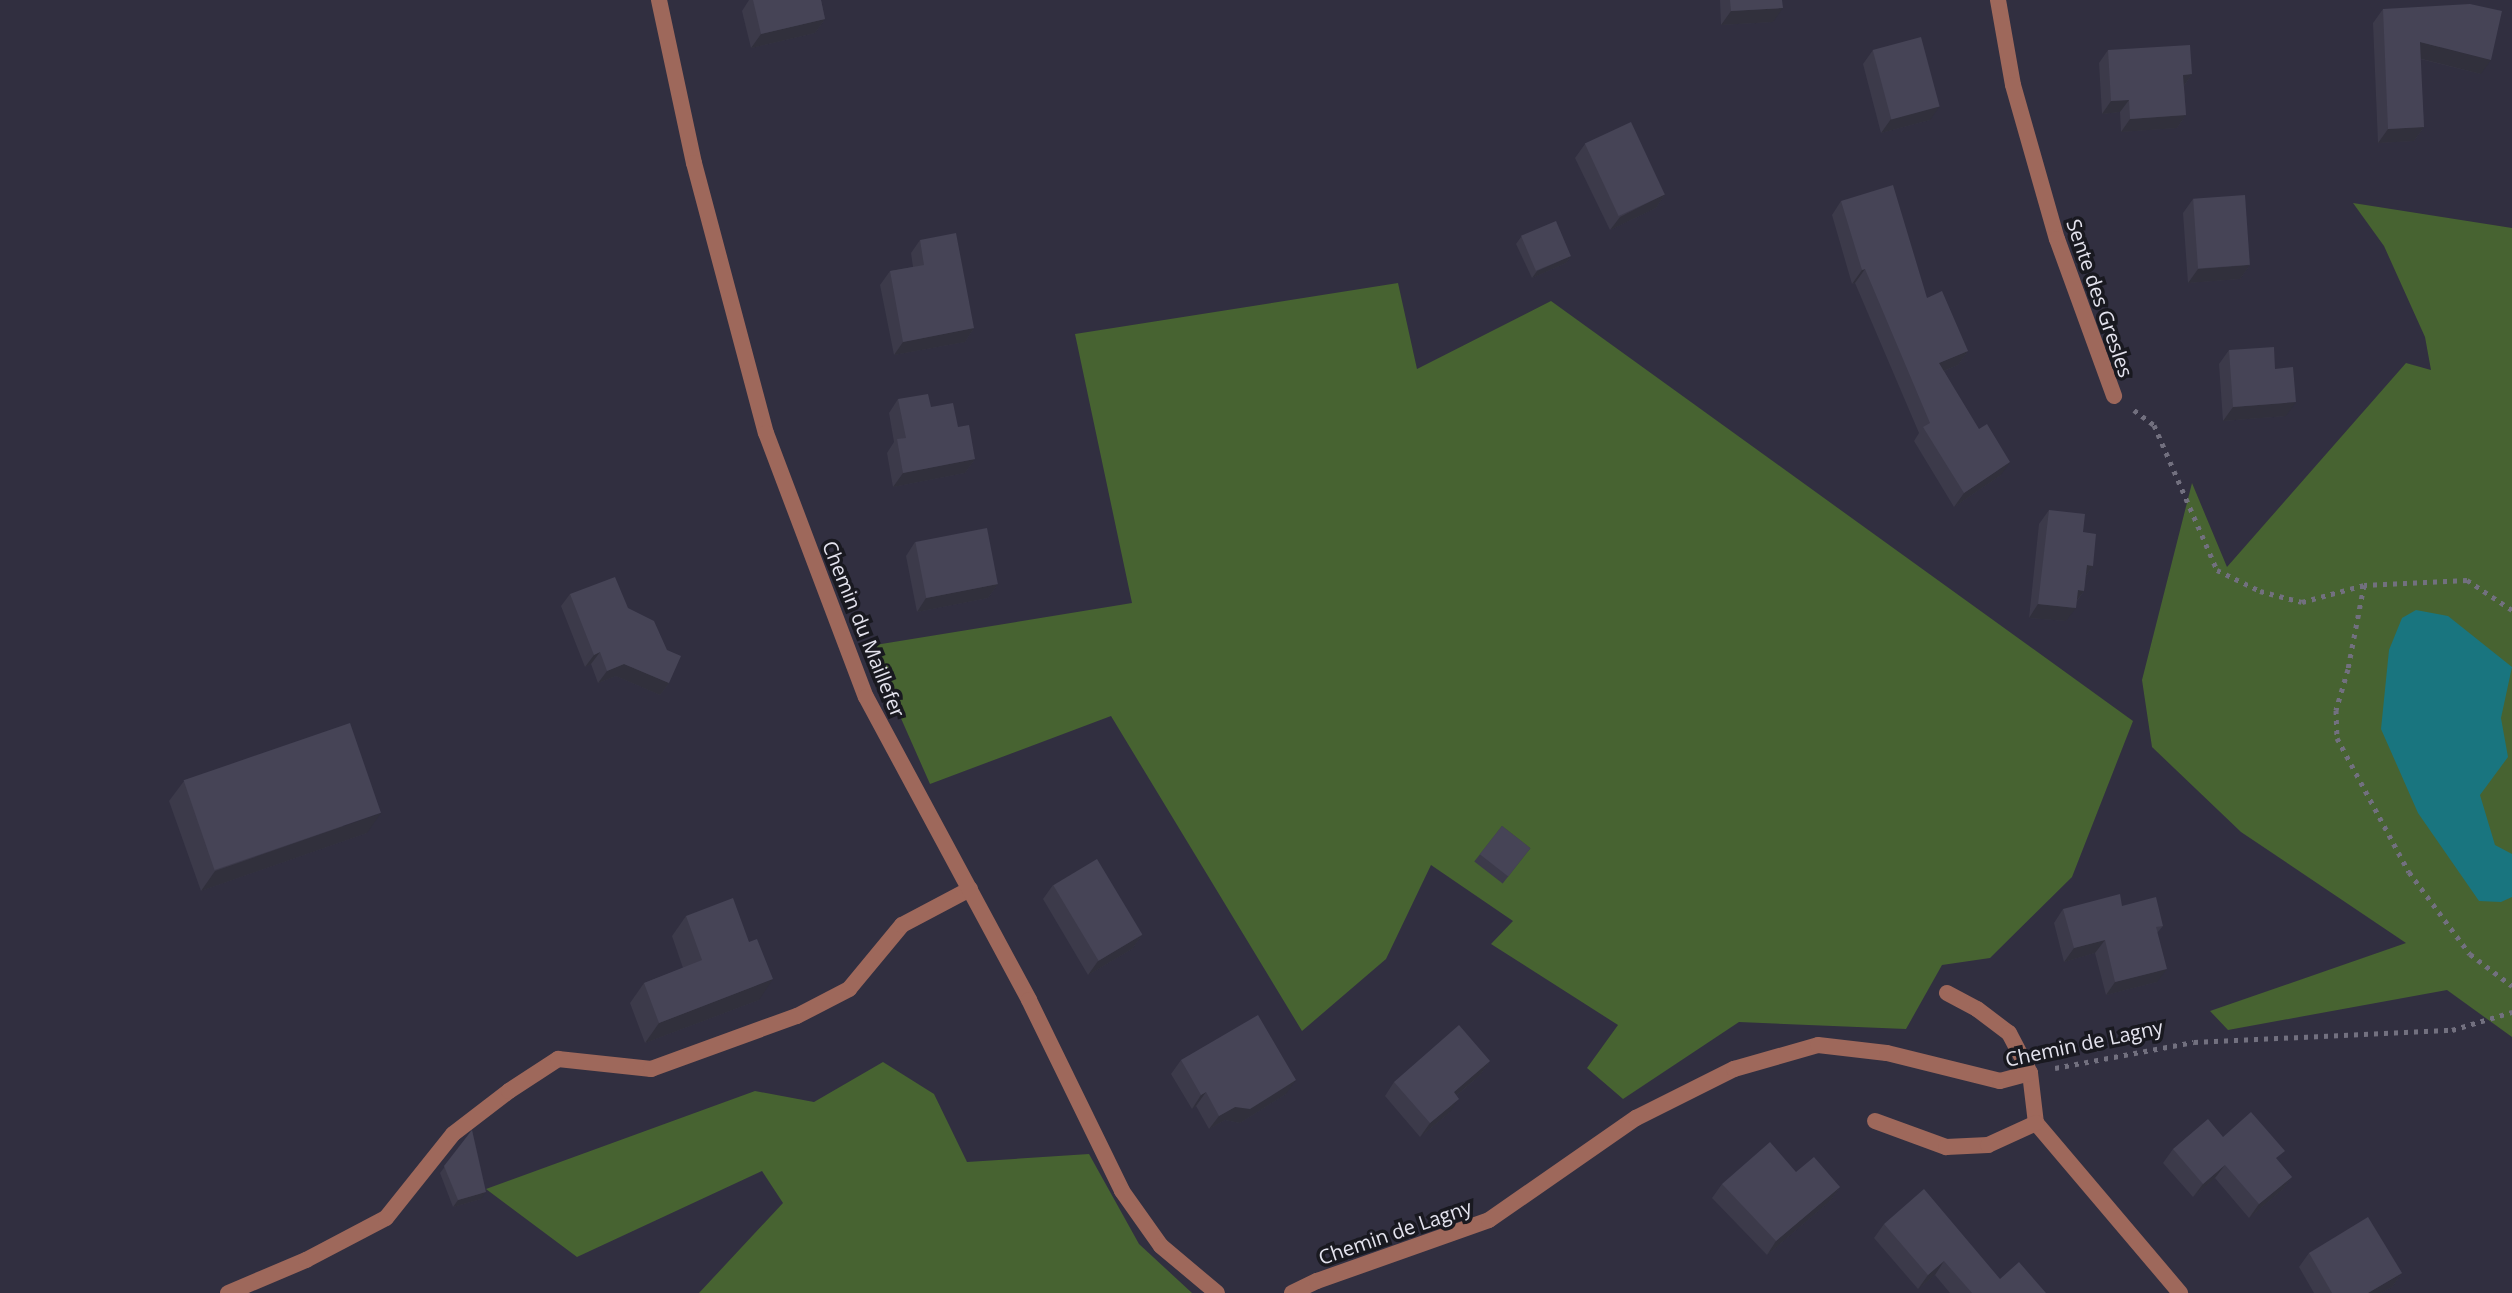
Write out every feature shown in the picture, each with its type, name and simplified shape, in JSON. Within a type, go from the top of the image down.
[{"type":"street","name":"Chemin du Maillefer","points":[[659,0],[694,163],[766,433],[866,697],[1029,1000],[1122,1191],[1161,1246],[1217,1293]]},
{"type":"street","name":"Sente des Gresles","points":[[1998,0],[2013,85],[2053,224],[2114,396]]},
{"type":"street","points":[[228,1293],[306,1260],[386,1218],[453,1134],[558,1059],[651,1069],[797,1016],[849,989],[902,925],[970,889]]},
{"type":"street","points":[[1947,993],[1977,1009],[2009,1033],[2030,1073],[2036,1123],[2180,1293]]},
{"type":"street","name":"Chemin de Lagny","points":[[1292,1293],[1317,1281],[1489,1220],[1636,1118],[1734,1069],[1818,1045],[1887,1053],[2000,1081],[2030,1073]]},
{"type":"street","points":[[1875,1121],[1946,1147],[1988,1145],[2036,1123]]},
{"type":"path","name":"Sente des Gresles","points":[[2114,396],[2154,425],[2217,570],[2260,591],[2302,602],[2364,585],[2467,580],[2512,610]]},
{"type":"path","points":[[2364,585],[2348,669],[2336,710],[2337,738],[2409,872],[2470,954],[2512,986]]},
{"type":"path","name":"Chemin de Lagny","points":[[2030,1073],[2194,1042],[2452,1030],[2512,1012]]},
{"type":"green space","points":[[2353,203],[2512,228],[2512,1037],[2447,990],[2228,1030],[2210,1011],[2406,943],[2241,832],[2152,747],[2142,680],[2192,483],[2227,567],[2406,363],[2431,370],[2425,337],[2384,246]]},
{"type":"green space","points":[[1398,283],[1417,369],[1551,301],[2133,721],[2072,877],[1990,958],[1942,965],[1906,1029],[1739,1022],[1623,1099],[1587,1068],[1618,1025],[1491,944],[1513,921],[1431,865],[1386,959],[1302,1031],[1111,716],[930,784],[869,646],[1132,603],[1075,334]]},
{"type":"green space","points":[[883,1062],[934,1094],[967,1162],[1089,1154],[1139,1244],[1192,1293],[699,1293],[783,1203],[762,1171],[577,1257],[486,1189],[755,1091],[814,1102]]},
{"type":"water","points":[[2416,610],[2448,616],[2512,667],[2501,718],[2508,757],[2480,795],[2495,845],[2512,854],[2512,897],[2501,902],[2479,901],[2418,813],[2381,729],[2389,650],[2402,618]]},
{"type":"building","points":[[753,0],[821,0],[825,19],[761,34]]},
{"type":"building","points":[[1730,0],[1782,0],[1783,8],[1731,11]]},
{"type":"building","points":[[2470,4],[2502,11],[2491,60],[2420,42],[2424,127],[2388,129],[2383,9]]},
{"type":"building","points":[[1921,37],[1940,107],[1891,119],[1873,50]]},
{"type":"building","points":[[2190,45],[2192,74],[2183,75],[2186,115],[2130,119],[2129,100],[2111,101],[2108,50]]},
{"type":"building","points":[[1631,122],[1665,195],[1619,216],[1585,144]]},
{"type":"building","points":[[1893,185],[1927,298],[1942,291],[1968,351],[1939,363],[1979,429],[1987,424],[2010,462],[1964,493],[1923,427],[1930,423],[1865,269],[1862,270],[1841,201]]},
{"type":"building","points":[[2245,195],[2250,265],[2198,268],[2193,199]]},
{"type":"building","points":[[1556,221],[1571,256],[1536,271],[1521,236]]},
{"type":"building","points":[[956,233],[974,328],[903,342],[890,271],[924,265],[920,240]]},
{"type":"building","points":[[2274,347],[2275,369],[2293,367],[2296,402],[2233,407],[2229,350]]},
{"type":"building","points":[[928,394],[931,407],[953,403],[958,427],[969,425],[975,459],[903,473],[897,439],[906,438],[898,399]]},
{"type":"building","points":[[2049,510],[2085,514],[2083,532],[2096,534],[2093,566],[2087,565],[2084,591],[2078,590],[2076,608],[2038,604]]},
{"type":"building","points":[[987,528],[998,584],[926,598],[915,542]]},
{"type":"building","points":[[615,577],[628,608],[654,621],[667,650],[681,656],[669,683],[624,664],[607,671],[600,652],[594,655],[570,594]]},
{"type":"building","points":[[350,723],[381,813],[215,870],[184,780]]},
{"type":"building","points":[[1502,826],[1530,848],[1508,877],[1480,854]]},
{"type":"building","points":[[1097,859],[1142,934],[1099,961],[1053,885]]},
{"type":"building","points":[[2120,894],[2122,906],[2156,897],[2163,926],[2156,927],[2167,969],[2115,982],[2105,940],[2074,948],[2063,909]]},
{"type":"building","points":[[733,898],[749,942],[757,939],[773,979],[659,1023],[644,983],[702,960],[686,916]]},
{"type":"building","points":[[1258,1015],[1296,1080],[1250,1109],[1235,1107],[1219,1116],[1206,1092],[1201,1095],[1181,1060]]},
{"type":"building","points":[[1459,1025],[1490,1061],[1454,1092],[1459,1099],[1430,1123],[1394,1082]]},
{"type":"building","points":[[2251,1112],[2285,1151],[2276,1158],[2292,1177],[2259,1204],[2225,1165],[2203,1184],[2173,1149],[2208,1119],[2223,1137]]},
{"type":"building","points":[[472,1130],[486,1192],[458,1200],[444,1166]]},
{"type":"building","points":[[1770,1142],[1796,1172],[1814,1157],[1840,1187],[1776,1241],[1722,1184]]},
{"type":"building","points":[[1924,1189],[2000,1279],[2019,1262],[2046,1293],[1972,1293],[1944,1261],[1928,1275],[1884,1224]]},
{"type":"building","points":[[2368,1217],[2402,1273],[2368,1293],[2332,1293],[2309,1253]]}]
